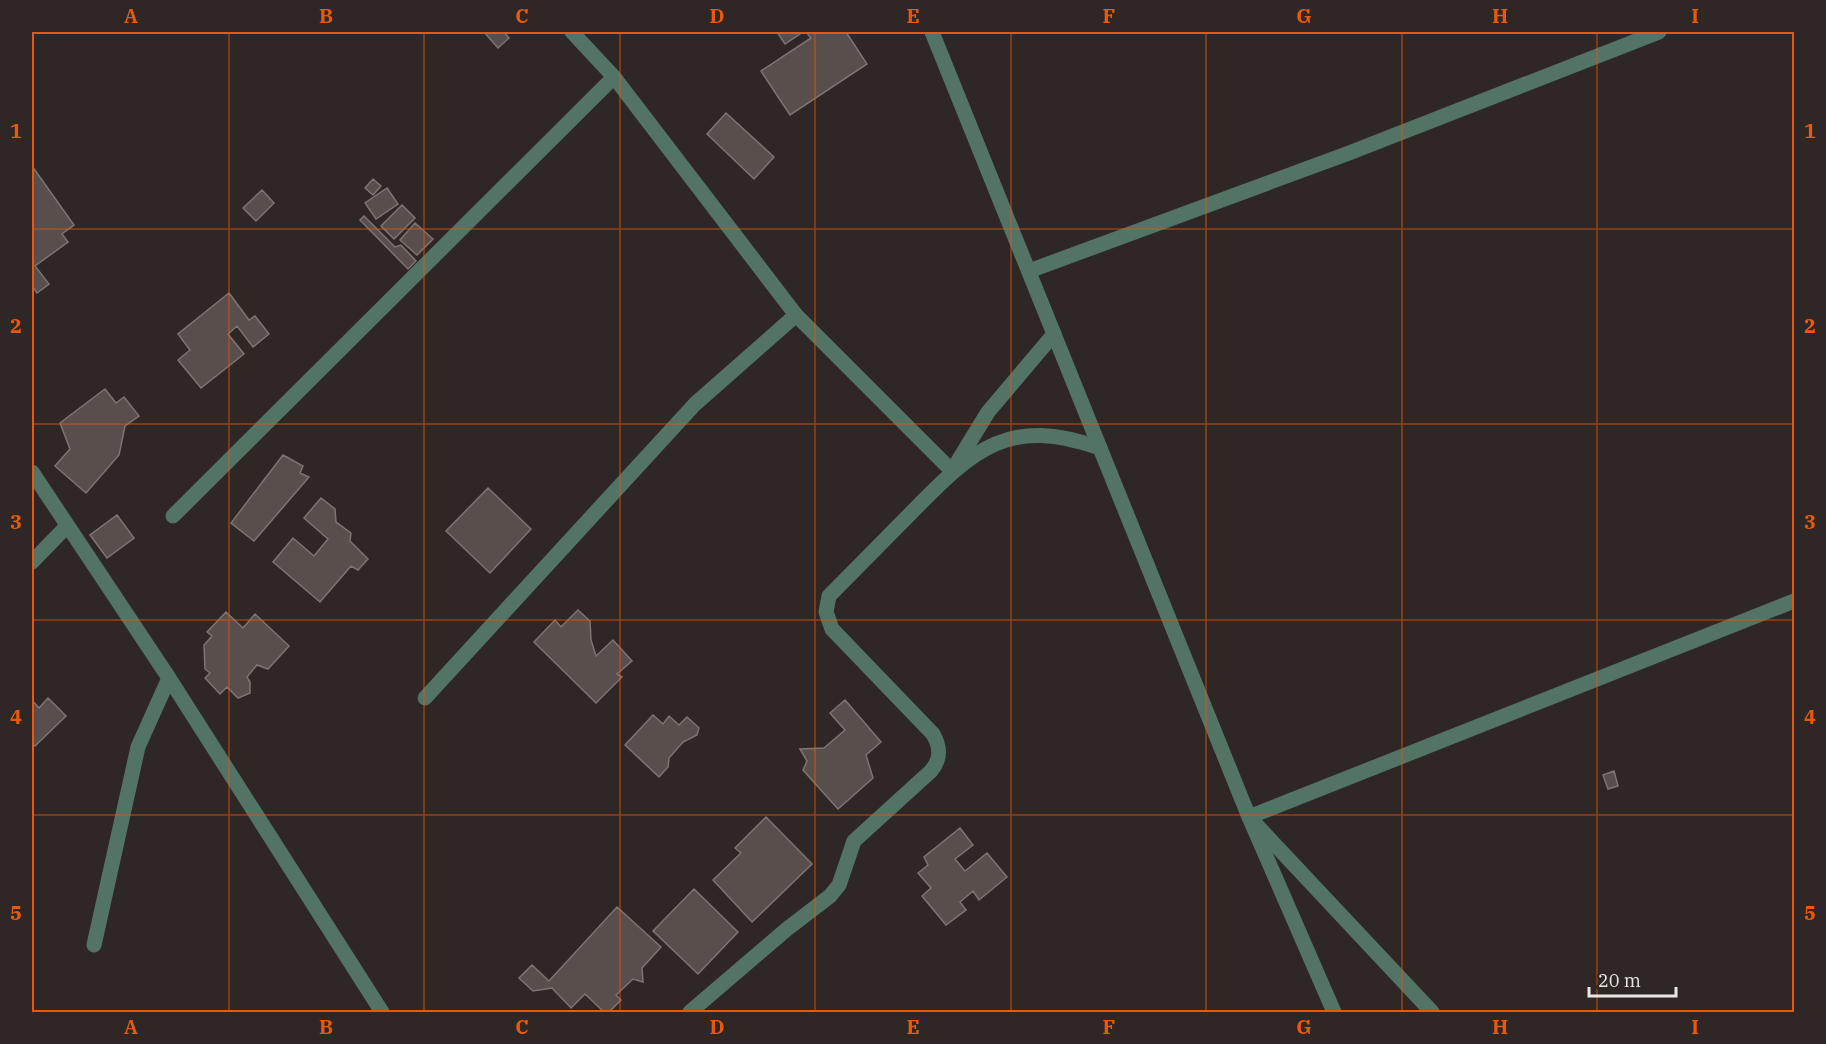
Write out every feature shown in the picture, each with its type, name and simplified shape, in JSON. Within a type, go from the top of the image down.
[{"type":"street","points":[[572,32],[614,77],[796,315],[952,471]]},
{"type":"street","points":[[932,32],[1248,817],[1334,1012]]},
{"type":"street","points":[[1029,271],[1349,153],[1659,32]]},
{"type":"street","points":[[173,516],[614,77]]},
{"type":"street","points":[[425,698],[695,404],[796,315]]},
{"type":"street","points":[[952,471],[988,411],[1054,334]]},
{"type":"street","points":[[690,1012],[787,929],[830,896],[839,885],[854,841],[936,765],[939,749],[933,734],[832,629],[826,612],[829,596],[952,471],[977,452],[1007,439],[1049,435],[1070,437],[1100,448]]},
{"type":"street","points":[[32,472],[169,678],[382,1012]]},
{"type":"street","points":[[32,562],[66,526]]},
{"type":"street","points":[[1248,817],[1794,601]]},
{"type":"street","points":[[94,945],[138,747],[169,678]]},
{"type":"street","points":[[1248,817],[1432,1012]]},
{"type":"building","points":[[484,32],[504,32],[509,38],[498,48]]},
{"type":"building","points":[[777,32],[803,32],[785,44]]},
{"type":"building","points":[[806,32],[846,32],[867,64],[790,115],[761,71],[811,38]]},
{"type":"building","points":[[726,113],[774,157],[754,179],[707,134]]},
{"type":"building","points":[[32,166],[74,225],[62,234],[68,242],[35,266],[49,284],[37,293],[32,286]]},
{"type":"building","points":[[373,179],[381,186],[373,195],[365,188]]},
{"type":"building","points":[[387,188],[398,204],[376,219],[365,203]]},
{"type":"building","points":[[262,190],[274,203],[256,221],[243,208]]},
{"type":"building","points":[[402,205],[415,218],[394,239],[381,226]]},
{"type":"building","points":[[364,216],[395,247],[401,245],[416,261],[408,269],[360,220]]},
{"type":"building","points":[[415,223],[433,239],[417,255],[400,240]]},
{"type":"building","points":[[229,293],[249,320],[255,316],[269,334],[253,347],[237,326],[228,334],[244,354],[201,388],[178,360],[190,350],[178,334]]},
{"type":"building","points":[[105,389],[116,403],[124,397],[139,416],[125,426],[119,455],[86,493],[55,466],[70,449],[60,423]]},
{"type":"building","points":[[283,455],[303,466],[300,473],[309,477],[254,541],[231,523]]},
{"type":"building","points":[[488,488],[531,529],[490,573],[446,531]]},
{"type":"building","points":[[321,498],[335,509],[336,522],[351,533],[350,541],[368,559],[358,570],[351,566],[320,602],[273,562],[293,538],[314,556],[328,539],[304,518]]},
{"type":"building","points":[[117,515],[134,538],[107,558],[90,535]]},
{"type":"building","points":[[578,610],[590,621],[591,640],[596,656],[613,640],[632,661],[617,674],[622,677],[596,703],[534,642],[555,620],[561,627]]},
{"type":"building","points":[[226,612],[243,628],[255,614],[289,646],[268,669],[257,665],[247,677],[250,682],[250,693],[238,698],[227,687],[220,694],[205,678],[210,673],[205,669],[204,645],[212,636],[207,632]]},
{"type":"building","points":[[48,698],[66,716],[35,746],[32,743],[32,700],[39,708]]},
{"type":"building","points":[[845,700],[881,742],[866,755],[873,778],[838,809],[803,770],[807,761],[800,749],[824,748],[845,730],[830,713]]},
{"type":"building","points":[[653,715],[663,724],[669,716],[679,725],[687,717],[699,728],[697,735],[683,742],[669,758],[668,767],[659,777],[625,745]]},
{"type":"building","points":[[1614,771],[1618,786],[1608,789],[1603,775]]},
{"type":"building","points":[[766,817],[812,864],[752,922],[713,880],[741,853],[735,848]]},
{"type":"building","points":[[960,828],[973,845],[955,859],[965,871],[987,853],[1007,877],[979,900],[973,891],[960,902],[966,910],[946,925],[922,896],[931,888],[918,873],[928,865],[924,857]]},
{"type":"building","points":[[694,889],[738,932],[698,974],[653,931]]},
{"type":"building","points":[[617,907],[661,947],[642,968],[643,982],[633,979],[616,995],[621,1000],[609,1012],[604,1012],[585,994],[571,1008],[552,988],[533,991],[519,978],[532,965],[549,981]]}]
